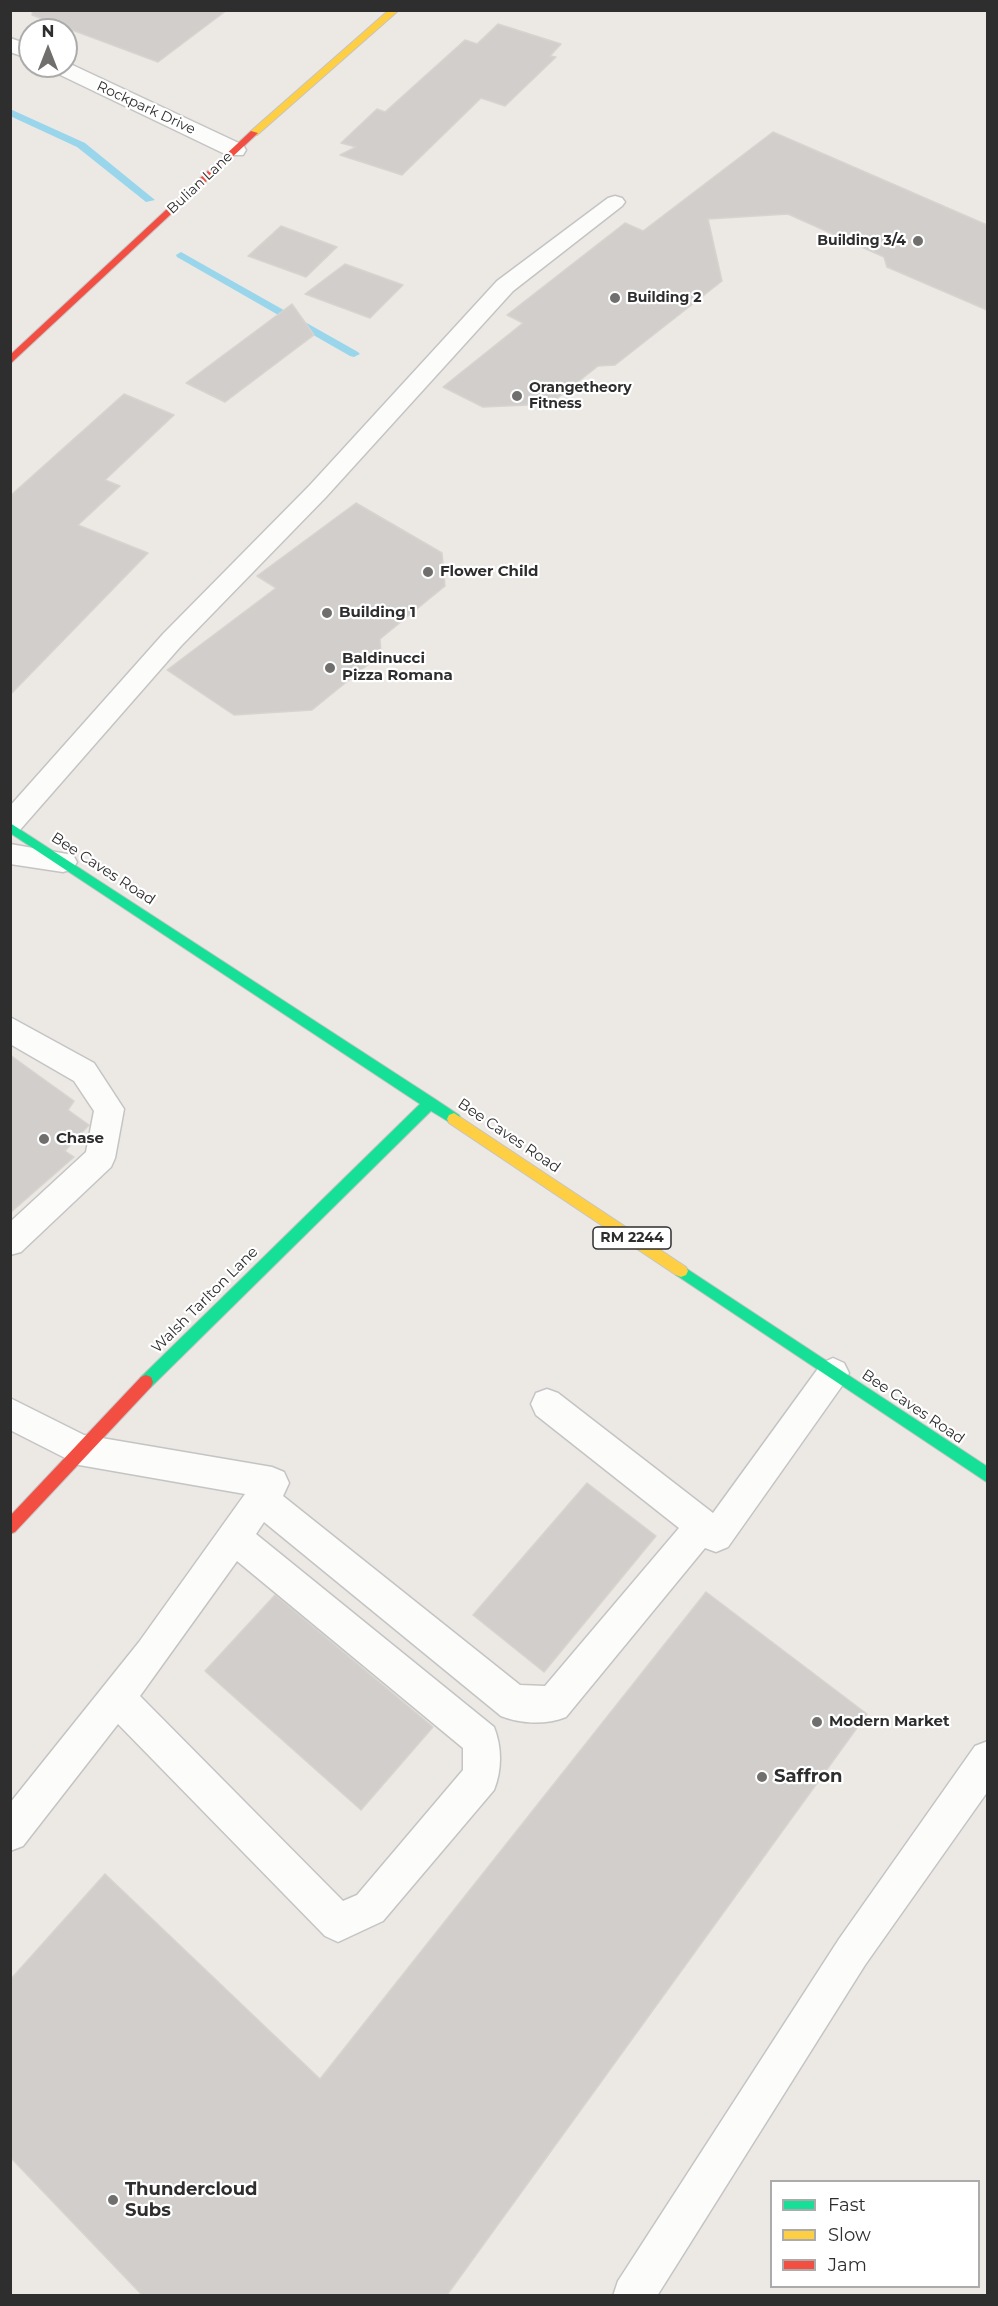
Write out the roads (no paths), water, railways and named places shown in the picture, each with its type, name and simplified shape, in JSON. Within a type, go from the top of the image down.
[{"type":"street","name":"Bulian Lane","points":[[10,361],[235,150],[395,10]]},
{"type":"street","name":"Rockpark Drive","points":[[78,76],[235,150]]},
{"type":"street","name":"Bee Caves Road","points":[[10,826],[430,1103],[987,1476]]},
{"type":"street","name":"Walsh Tarlton Lane","points":[[10,1527],[79,1450],[430,1103]]},
{"type":"lane","points":[[10,826],[172,639],[318,491],[505,286],[615,202]]},
{"type":"lane","points":[[10,854],[63,862]]},
{"type":"lane","points":[[10,1029],[84,1072],[109,1109],[100,1158],[10,1242]]},
{"type":"lane","points":[[261,1499],[514,1703],[553,1704],[710,1530],[833,1373]]},
{"type":"lane","points":[[547,1404],[710,1530]]},
{"type":"lane","points":[[10,1413],[79,1450],[272,1483],[117,1698],[10,1833]]},
{"type":"lane","points":[[117,1698],[338,1923],[370,1908],[481,1777],[482,1740],[233,1537]]},
{"type":"lane","points":[[633,2295],[852,1952],[987,1759]]},
{"type":"waterway","points":[[10,112],[81,145],[150,200]]},
{"type":"waterway","points":[[181,255],[354,354]]},
{"type":"place","name":"Building 3/4","points":[[918,241]]},
{"type":"place","name":"Building 2","points":[[615,298]]},
{"type":"place","name":"Orangetheory Fitness","points":[[517,396]]},
{"type":"place","name":"Flower Child","points":[[428,572]]},
{"type":"place","name":"Building 1","points":[[327,613]]},
{"type":"place","name":"Baldinucci Pizza Romana","points":[[330,668]]},
{"type":"place","name":"Chase","points":[[44,1139]]},
{"type":"place","name":"Modern Market","points":[[817,1722]]},
{"type":"place","name":"Saffron","points":[[762,1777]]},
{"type":"place","name":"Thundercloud Subs","points":[[113,2200]]}]
